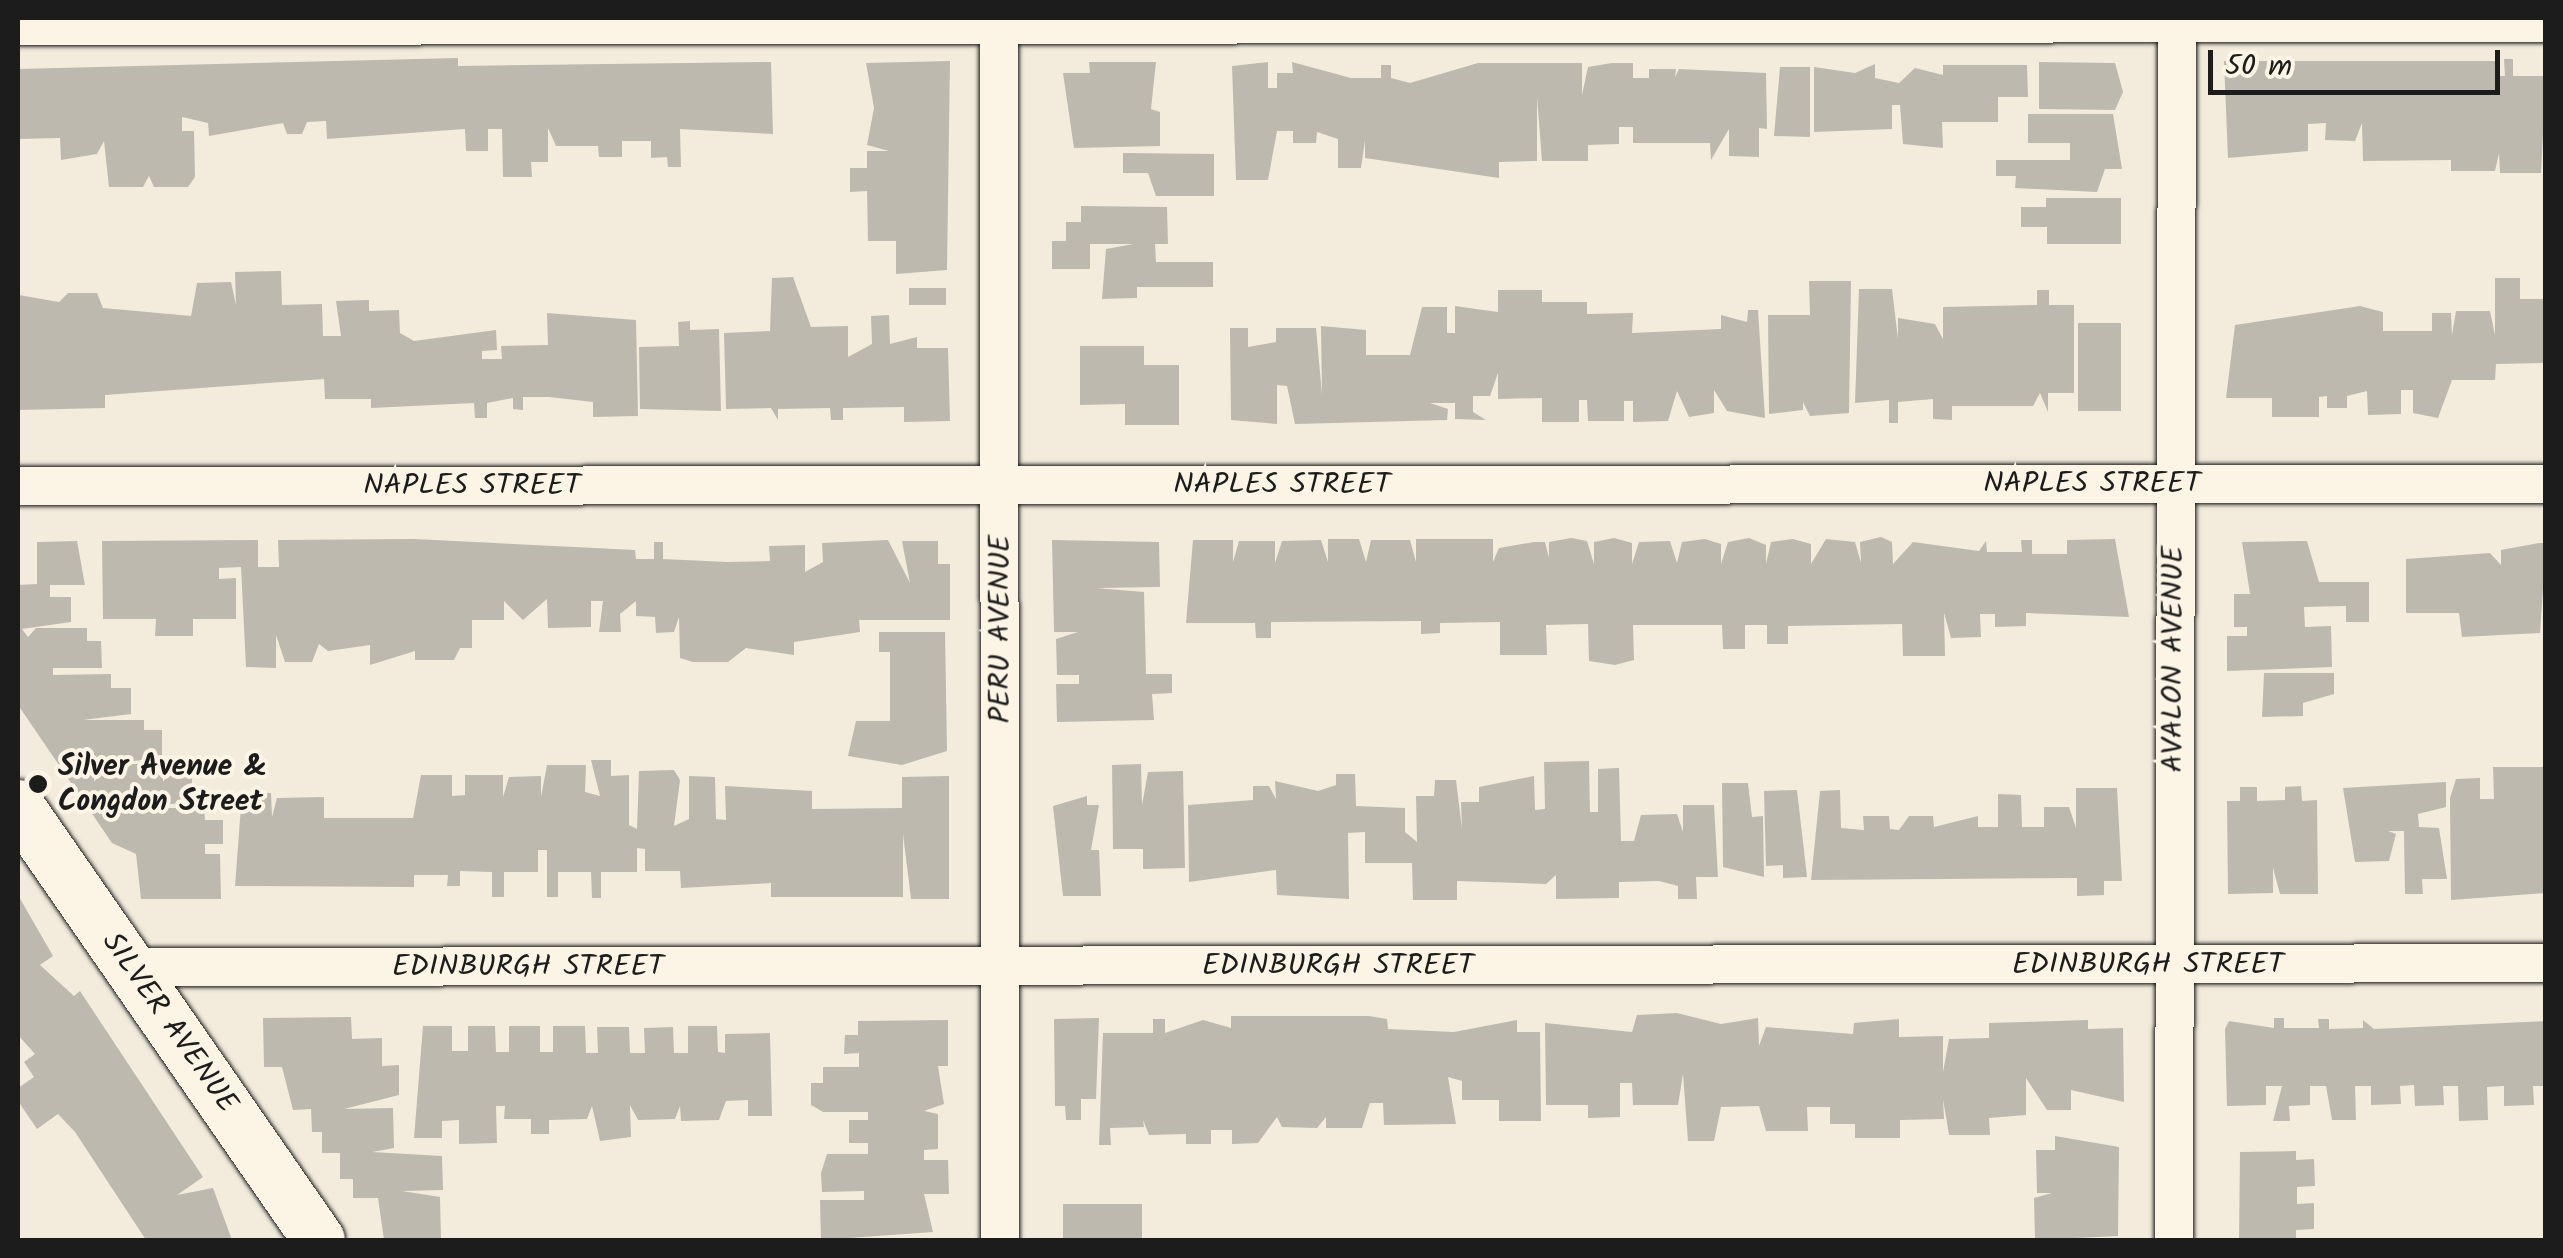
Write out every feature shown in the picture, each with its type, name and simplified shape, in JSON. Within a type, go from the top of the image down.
[{"type":"main road","name":"SILVER AVENUE","points":[[18,806],[319,1240]]},
{"type":"street","name":"AVALON AVENUE","points":[[2174,1240],[2177,21]]},
{"type":"street","name":"PERU AVENUE","points":[[998,22],[1002,486],[1000,1240]]},
{"type":"street","points":[[18,26],[2546,23]]},
{"type":"street","name":"NAPLES STREET","points":[[18,486],[2546,484]]},
{"type":"street","name":"EDINBURGH STREET","points":[[131,968],[2546,964]]},
{"type":"building","points":[[458,58],[458,66],[771,62],[773,134],[680,129],[681,167],[668,167],[667,157],[651,158],[651,141],[622,141],[622,157],[599,157],[598,146],[556,146],[548,128],[548,162],[531,162],[532,177],[503,177],[502,129],[488,129],[488,151],[466,151],[465,129],[327,139],[326,121],[307,122],[302,134],[287,134],[283,123],[209,136],[208,123],[182,117],[182,131],[194,131],[195,177],[188,187],[154,187],[149,176],[143,187],[109,187],[104,141],[97,154],[61,160],[60,138],[18,139],[18,69]]},
{"type":"building","points":[[2504,59],[2513,59],[2513,76],[2546,76],[2541,173],[2500,173],[2499,153],[2495,171],[2451,171],[2451,160],[2363,161],[2362,123],[2355,141],[2325,140],[2326,123],[2308,124],[2308,151],[2228,158],[2224,61],[2495,61],[2495,76],[2505,76]]},
{"type":"building","points":[[950,61],[947,270],[896,274],[896,241],[868,241],[867,191],[850,192],[850,168],[867,168],[867,151],[889,151],[867,145],[874,108],[866,63]]},
{"type":"building","points":[[1089,62],[1156,62],[1151,109],[1160,112],[1160,146],[1074,148],[1063,73],[1090,73]]},
{"type":"building","points":[[1268,62],[1268,88],[1277,88],[1277,73],[1293,73],[1292,62],[1351,78],[1381,78],[1381,65],[1391,65],[1391,78],[1410,83],[1478,63],[1582,63],[1582,95],[1588,67],[1612,63],[1633,63],[1633,78],[1649,78],[1649,69],[1676,69],[1675,77],[1679,69],[1766,73],[1767,129],[1759,128],[1759,157],[1729,156],[1729,129],[1711,160],[1710,143],[1633,143],[1633,127],[1619,127],[1619,144],[1588,145],[1588,161],[1542,161],[1537,97],[1537,161],[1499,162],[1499,178],[1365,158],[1365,140],[1361,168],[1338,168],[1338,139],[1317,132],[1316,143],[1293,143],[1293,131],[1277,131],[1268,180],[1236,180],[1232,66]]},
{"type":"building","points":[[2039,62],[2115,63],[2123,92],[2115,110],[2039,109]]},
{"type":"building","points":[[1875,64],[1875,78],[1899,83],[1915,68],[1943,75],[1943,65],[2027,65],[2028,97],[1998,97],[1998,122],[1942,122],[1943,148],[1903,144],[1900,105],[1892,105],[1892,129],[1814,132],[1814,67],[1855,73]]},
{"type":"building","points":[[1780,67],[1810,67],[1810,137],[1774,136]]},
{"type":"building","points":[[2028,114],[2113,114],[2122,169],[2105,169],[2097,192],[2015,188],[2016,176],[1996,176],[1996,160],[2070,160],[2070,143],[2028,143]]},
{"type":"building","points":[[1123,153],[1214,154],[1214,196],[1156,196],[1148,173],[1123,173]]},
{"type":"building","points":[[2046,198],[2121,198],[2121,244],[2047,244],[2047,227],[2021,227],[2021,207],[2046,207]]},
{"type":"building","points":[[1081,206],[1167,207],[1168,244],[1155,244],[1156,262],[1213,262],[1213,287],[1137,287],[1137,298],[1102,299],[1106,249],[1134,244],[1090,244],[1090,269],[1052,269],[1052,241],[1066,241],[1066,222],[1081,222]]},
{"type":"building","points":[[281,271],[282,305],[322,304],[323,336],[341,336],[336,301],[369,300],[369,311],[399,310],[400,333],[414,341],[496,330],[497,350],[482,351],[482,359],[502,359],[501,346],[548,345],[547,313],[636,320],[638,416],[593,417],[593,402],[549,397],[523,397],[523,410],[513,409],[513,398],[487,403],[487,418],[475,418],[474,403],[371,408],[371,399],[325,399],[324,379],[105,395],[105,408],[18,410],[19,295],[59,302],[68,293],[97,293],[103,308],[191,316],[197,283],[231,282],[236,305],[235,272]]},
{"type":"building","points":[[793,277],[811,327],[848,326],[848,357],[872,344],[871,316],[889,315],[890,344],[917,337],[917,348],[948,348],[950,421],[904,422],[904,407],[843,408],[843,420],[831,420],[830,408],[778,409],[778,420],[771,408],[726,409],[724,333],[770,331],[772,278]]},
{"type":"building","points":[[2495,278],[2520,278],[2520,299],[2546,299],[2546,363],[2496,364],[2495,380],[2452,380],[2438,418],[2413,413],[2413,390],[2401,390],[2401,414],[2368,415],[2367,391],[2347,396],[2347,408],[2327,408],[2327,396],[2319,397],[2319,417],[2272,417],[2272,398],[2226,398],[2235,325],[2360,306],[2383,312],[2383,331],[2432,331],[2432,313],[2451,313],[2452,335],[2456,311],[2490,311],[2495,335]]},
{"type":"building","points":[[1809,281],[1851,281],[1849,413],[1810,416],[1803,402],[1803,410],[1769,414],[1768,315],[1810,315]]},
{"type":"building","points":[[909,288],[946,288],[946,305],[909,305]]},
{"type":"building","points":[[1859,289],[1892,289],[1898,339],[1898,318],[1935,324],[1943,339],[1943,307],[2037,305],[2037,290],[2049,290],[2049,305],[2074,305],[2074,393],[2048,393],[2048,412],[2040,393],[2033,406],[1952,406],[1952,420],[1933,419],[1933,399],[1898,402],[1898,423],[1889,423],[1889,400],[1855,403]]},
{"type":"building","points":[[1498,290],[1542,290],[1542,302],[1587,302],[1587,314],[1633,313],[1632,333],[1721,329],[1721,315],[1747,322],[1748,310],[1758,310],[1765,418],[1727,411],[1714,390],[1714,413],[1689,417],[1677,391],[1668,421],[1633,422],[1633,401],[1624,401],[1624,421],[1588,421],[1587,400],[1579,400],[1579,422],[1542,422],[1542,398],[1498,399],[1498,373],[1490,396],[1473,396],[1473,412],[1486,420],[1455,419],[1455,403],[1430,403],[1448,409],[1447,420],[1295,424],[1287,386],[1277,385],[1277,424],[1231,420],[1230,328],[1248,328],[1248,347],[1276,342],[1276,328],[1316,328],[1322,395],[1321,326],[1366,330],[1366,355],[1410,355],[1422,307],[1447,307],[1447,333],[1455,333],[1455,306],[1498,312]]},
{"type":"building","points":[[690,321],[690,330],[719,329],[721,411],[640,409],[639,347],[679,346],[678,322]]},
{"type":"building","points":[[2078,323],[2121,323],[2121,411],[2078,411]]},
{"type":"building","points":[[1080,346],[1144,346],[1144,365],[1179,365],[1179,425],[1125,425],[1125,404],[1080,405]]},
{"type":"building","points":[[1881,537],[1892,542],[1893,564],[1913,542],[1979,551],[1986,541],[1987,552],[2022,552],[2021,540],[2032,540],[2032,554],[2067,554],[2067,540],[2115,539],[2129,617],[2026,613],[2026,626],[1995,627],[1995,614],[1980,614],[1981,637],[1951,638],[1944,613],[1945,656],[1903,656],[1902,624],[1788,626],[1788,644],[1767,644],[1767,625],[1745,625],[1745,649],[1723,649],[1722,625],[1633,625],[1634,660],[1615,665],[1589,661],[1588,624],[1546,625],[1547,655],[1500,655],[1500,622],[1440,623],[1440,633],[1421,634],[1421,621],[1271,622],[1271,638],[1256,638],[1255,623],[1186,623],[1193,540],[1233,540],[1233,562],[1239,541],[1275,541],[1275,563],[1282,541],[1321,540],[1328,562],[1328,539],[1359,539],[1366,562],[1371,540],[1410,540],[1416,562],[1416,539],[1493,539],[1493,562],[1499,548],[1534,542],[1545,542],[1549,558],[1549,542],[1571,538],[1587,541],[1594,564],[1594,542],[1614,538],[1632,543],[1632,564],[1639,542],[1670,541],[1677,563],[1682,542],[1705,539],[1721,544],[1721,564],[1728,542],[1749,538],[1766,545],[1766,564],[1771,542],[1793,539],[1811,544],[1811,564],[1826,539],[1855,542],[1861,563],[1860,542]]},
{"type":"building","points":[[414,539],[635,550],[636,559],[654,559],[654,542],[663,542],[663,559],[727,562],[770,561],[769,546],[805,545],[805,572],[823,562],[822,543],[888,540],[910,583],[902,541],[938,541],[938,564],[950,564],[950,620],[859,620],[860,632],[794,642],[794,655],[746,648],[728,662],[693,662],[680,658],[679,617],[674,632],[656,633],[655,617],[636,616],[636,601],[620,614],[621,632],[599,632],[603,601],[591,601],[591,627],[548,628],[547,599],[523,620],[504,601],[504,620],[472,620],[472,648],[460,648],[454,660],[415,660],[415,651],[370,665],[370,645],[328,651],[319,644],[312,662],[285,662],[276,635],[276,668],[246,667],[241,567],[219,568],[219,579],[236,578],[236,619],[193,619],[193,636],[155,636],[156,619],[103,619],[102,541],[258,540],[258,567],[279,567],[278,540]]},
{"type":"building","points":[[1052,540],[1159,542],[1160,587],[1096,588],[1144,592],[1146,674],[1172,674],[1172,693],[1152,694],[1154,720],[1057,722],[1056,684],[1079,684],[1079,675],[1057,675],[1056,639],[1078,632],[1054,632]]},
{"type":"building","points":[[77,541],[85,585],[50,585],[50,597],[71,597],[71,622],[22,629],[28,637],[36,628],[87,628],[87,641],[101,641],[102,668],[53,668],[53,675],[111,674],[111,688],[131,688],[131,714],[83,720],[144,720],[144,730],[162,730],[162,757],[114,764],[173,764],[173,773],[192,773],[192,801],[144,808],[204,808],[205,820],[223,820],[223,844],[205,844],[205,854],[220,854],[221,899],[141,899],[136,854],[112,843],[18,705],[18,585],[37,584],[37,542]]},
{"type":"building","points":[[2307,541],[2319,582],[2369,582],[2369,622],[2346,622],[2346,606],[2304,607],[2305,627],[2331,626],[2332,667],[2227,671],[2227,636],[2247,636],[2247,627],[2234,627],[2234,594],[2250,594],[2242,542]]},
{"type":"building","points":[[2546,543],[2540,633],[2462,637],[2459,613],[2406,613],[2406,559],[2490,553],[2501,565],[2501,550]]},
{"type":"building","points":[[879,632],[945,632],[947,751],[902,765],[848,756],[856,721],[890,721],[890,652],[879,652]]},
{"type":"building","points":[[2264,673],[2334,673],[2334,694],[2303,703],[2303,716],[2262,717]]},
{"type":"building","points":[[591,760],[611,760],[611,776],[629,775],[629,825],[637,829],[639,771],[674,770],[680,780],[674,826],[689,819],[689,776],[715,777],[716,819],[726,820],[725,786],[812,791],[812,809],[902,808],[902,777],[949,776],[949,899],[911,899],[903,834],[903,897],[771,897],[771,883],[681,888],[680,871],[645,871],[645,849],[637,848],[637,872],[601,872],[601,898],[592,898],[591,872],[558,872],[558,897],[547,897],[547,850],[538,850],[538,872],[504,872],[504,897],[492,897],[492,872],[460,871],[460,886],[447,886],[448,875],[414,875],[414,887],[235,886],[242,793],[271,793],[272,817],[277,798],[324,797],[324,818],[413,818],[421,775],[452,775],[452,796],[465,795],[465,775],[503,775],[503,797],[509,777],[541,776],[541,797],[547,765],[586,765],[585,792],[600,796]]},
{"type":"building","points":[[1589,761],[1590,812],[1598,812],[1598,769],[1619,768],[1621,841],[1634,841],[1641,815],[1677,814],[1683,832],[1683,805],[1714,805],[1718,877],[1696,877],[1697,899],[1678,899],[1678,886],[1659,881],[1619,882],[1619,898],[1556,899],[1556,875],[1546,884],[1457,881],[1457,900],[1413,900],[1412,863],[1365,863],[1365,832],[1348,833],[1349,899],[1277,895],[1276,870],[1189,882],[1188,805],[1253,800],[1253,786],[1269,786],[1276,799],[1275,781],[1318,791],[1336,785],[1336,774],[1355,774],[1356,806],[1405,808],[1405,832],[1417,842],[1416,796],[1434,796],[1435,780],[1456,780],[1462,829],[1461,802],[1479,802],[1479,787],[1534,776],[1535,810],[1545,809],[1544,762]]},
{"type":"building","points":[[1141,764],[1142,805],[1148,772],[1183,771],[1185,868],[1143,869],[1143,849],[1113,849],[1112,765]]},
{"type":"building","points":[[2493,767],[2546,767],[2546,893],[2451,900],[2450,798],[2456,779],[2480,778],[2480,799],[2494,799]]},
{"type":"building","points":[[2446,782],[2446,807],[2418,814],[2419,827],[2439,828],[2447,879],[2422,879],[2423,894],[2405,894],[2404,831],[2388,831],[2396,834],[2389,861],[2355,862],[2343,788]]},
{"type":"building","points":[[1722,783],[1748,783],[1752,817],[1763,816],[1764,877],[1723,867]]},
{"type":"building","points":[[2301,786],[2302,801],[2317,800],[2318,894],[2280,894],[2273,868],[2273,893],[2228,894],[2227,801],[2240,801],[2240,787],[2257,787],[2257,801],[2285,800],[2285,787]]},
{"type":"building","points":[[2076,788],[2117,788],[2122,881],[2104,881],[2104,895],[2077,896],[2077,878],[1811,880],[1820,791],[1840,790],[1841,828],[1864,830],[1863,816],[1889,816],[1890,829],[1899,830],[1909,816],[1933,816],[1934,827],[1978,816],[1978,827],[1998,827],[1998,794],[2021,795],[2022,827],[2044,827],[2044,807],[2069,807],[2076,828]]},
{"type":"building","points":[[1797,790],[1807,877],[1783,878],[1783,865],[1766,866],[1764,791]]},
{"type":"building","points":[[1087,796],[1087,805],[1099,805],[1091,850],[1099,850],[1101,896],[1063,896],[1053,806]]},
{"type":"building","points":[[18,895],[53,956],[40,965],[74,996],[80,991],[203,1177],[177,1195],[213,1188],[232,1240],[146,1240],[75,1132],[58,1114],[37,1129],[18,1101],[18,1088],[34,1077],[24,1062],[35,1054],[18,1035]]},
{"type":"building","points":[[1677,1013],[1721,1024],[1758,1018],[1759,1046],[1766,1027],[1853,1034],[1854,1023],[1899,1019],[1899,1037],[1943,1036],[1943,1072],[1949,1039],[1989,1038],[1989,1023],[2088,1020],[2088,1029],[2123,1028],[2124,1102],[2071,1090],[2071,1110],[2047,1110],[2026,1078],[2026,1115],[1989,1118],[1990,1135],[1949,1135],[1943,1099],[1944,1119],[1900,1120],[1900,1138],[1855,1138],[1855,1124],[1830,1124],[1830,1107],[1807,1107],[1808,1131],[1766,1131],[1759,1106],[1721,1107],[1714,1141],[1688,1141],[1683,1074],[1678,1105],[1633,1105],[1632,1083],[1620,1083],[1620,1117],[1588,1118],[1588,1105],[1546,1105],[1545,1023],[1632,1032],[1637,1015]]},
{"type":"building","points":[[1231,1016],[1369,1016],[1387,1019],[1388,1029],[1454,1032],[1517,1020],[1517,1032],[1540,1032],[1541,1121],[1499,1121],[1499,1100],[1462,1100],[1462,1081],[1448,1077],[1456,1124],[1384,1125],[1383,1103],[1370,1103],[1362,1128],[1326,1128],[1326,1117],[1317,1128],[1282,1127],[1277,1117],[1258,1143],[1232,1144],[1232,1130],[1211,1130],[1211,1144],[1186,1144],[1186,1134],[1149,1135],[1143,1120],[1144,1127],[1110,1128],[1111,1145],[1099,1145],[1103,1033],[1153,1033],[1153,1019],[1165,1019],[1165,1033],[1203,1020],[1231,1028]]},
{"type":"building","points":[[351,1017],[352,1039],[382,1038],[382,1066],[399,1065],[399,1095],[344,1109],[393,1108],[394,1148],[372,1152],[442,1156],[443,1190],[402,1191],[440,1197],[441,1240],[384,1240],[378,1198],[353,1198],[353,1179],[340,1179],[340,1153],[322,1153],[322,1132],[312,1132],[311,1109],[293,1110],[282,1067],[264,1067],[263,1018]]},
{"type":"building","points":[[1099,1018],[1096,1099],[1081,1099],[1081,1120],[1066,1120],[1065,1106],[1055,1106],[1054,1019]]},
{"type":"building","points":[[2274,1018],[2284,1018],[2284,1028],[2319,1028],[2318,1019],[2329,1019],[2329,1029],[2363,1028],[2363,1020],[2374,1029],[2546,1021],[2546,1086],[2533,1086],[2534,1105],[2504,1106],[2504,1086],[2487,1087],[2488,1120],[2459,1121],[2458,1086],[2443,1086],[2444,1105],[2415,1106],[2414,1085],[2400,1086],[2401,1104],[2371,1105],[2371,1086],[2355,1086],[2356,1120],[2332,1120],[2326,1086],[2310,1086],[2310,1105],[2289,1106],[2290,1121],[2273,1121],[2282,1086],[2266,1086],[2266,1105],[2227,1106],[2225,1029],[2229,1021],[2274,1028]]},
{"type":"building","points":[[948,1020],[948,1066],[938,1066],[944,1104],[924,1111],[938,1114],[938,1149],[924,1150],[924,1160],[948,1160],[949,1194],[924,1194],[933,1232],[821,1240],[820,1200],[864,1200],[864,1191],[822,1192],[821,1173],[827,1154],[868,1154],[868,1143],[849,1143],[849,1120],[868,1120],[868,1112],[823,1112],[811,1105],[811,1083],[823,1083],[823,1067],[859,1067],[859,1053],[844,1054],[845,1035],[858,1035],[858,1021]]},
{"type":"building","points":[[423,1026],[452,1026],[452,1051],[468,1051],[468,1026],[495,1026],[496,1052],[509,1052],[509,1026],[540,1026],[540,1052],[553,1052],[553,1026],[585,1026],[586,1053],[598,1053],[597,1027],[629,1027],[630,1053],[645,1053],[644,1028],[673,1027],[674,1053],[688,1053],[688,1026],[717,1026],[718,1052],[725,1053],[725,1034],[770,1033],[772,1116],[748,1116],[748,1100],[726,1101],[719,1120],[681,1121],[680,1106],[675,1119],[638,1120],[630,1105],[631,1137],[600,1141],[592,1106],[587,1119],[549,1120],[549,1134],[531,1134],[531,1119],[504,1119],[505,1106],[496,1106],[497,1143],[459,1144],[459,1120],[442,1121],[442,1138],[414,1138]]},
{"type":"building","points":[[2055,1136],[2119,1147],[2118,1236],[2035,1240],[2034,1198],[2052,1193],[2037,1193],[2036,1150],[2055,1150]]},
{"type":"building","points":[[2296,1151],[2296,1160],[2314,1159],[2315,1186],[2297,1187],[2297,1204],[2314,1203],[2314,1229],[2296,1230],[2296,1240],[2239,1240],[2240,1152]]},
{"type":"building","points":[[1063,1204],[1142,1204],[1142,1240],[1063,1240]]},
{"type":"place","name":"Silver Avenue & Congdon Street","points":[[38,784]]}]
